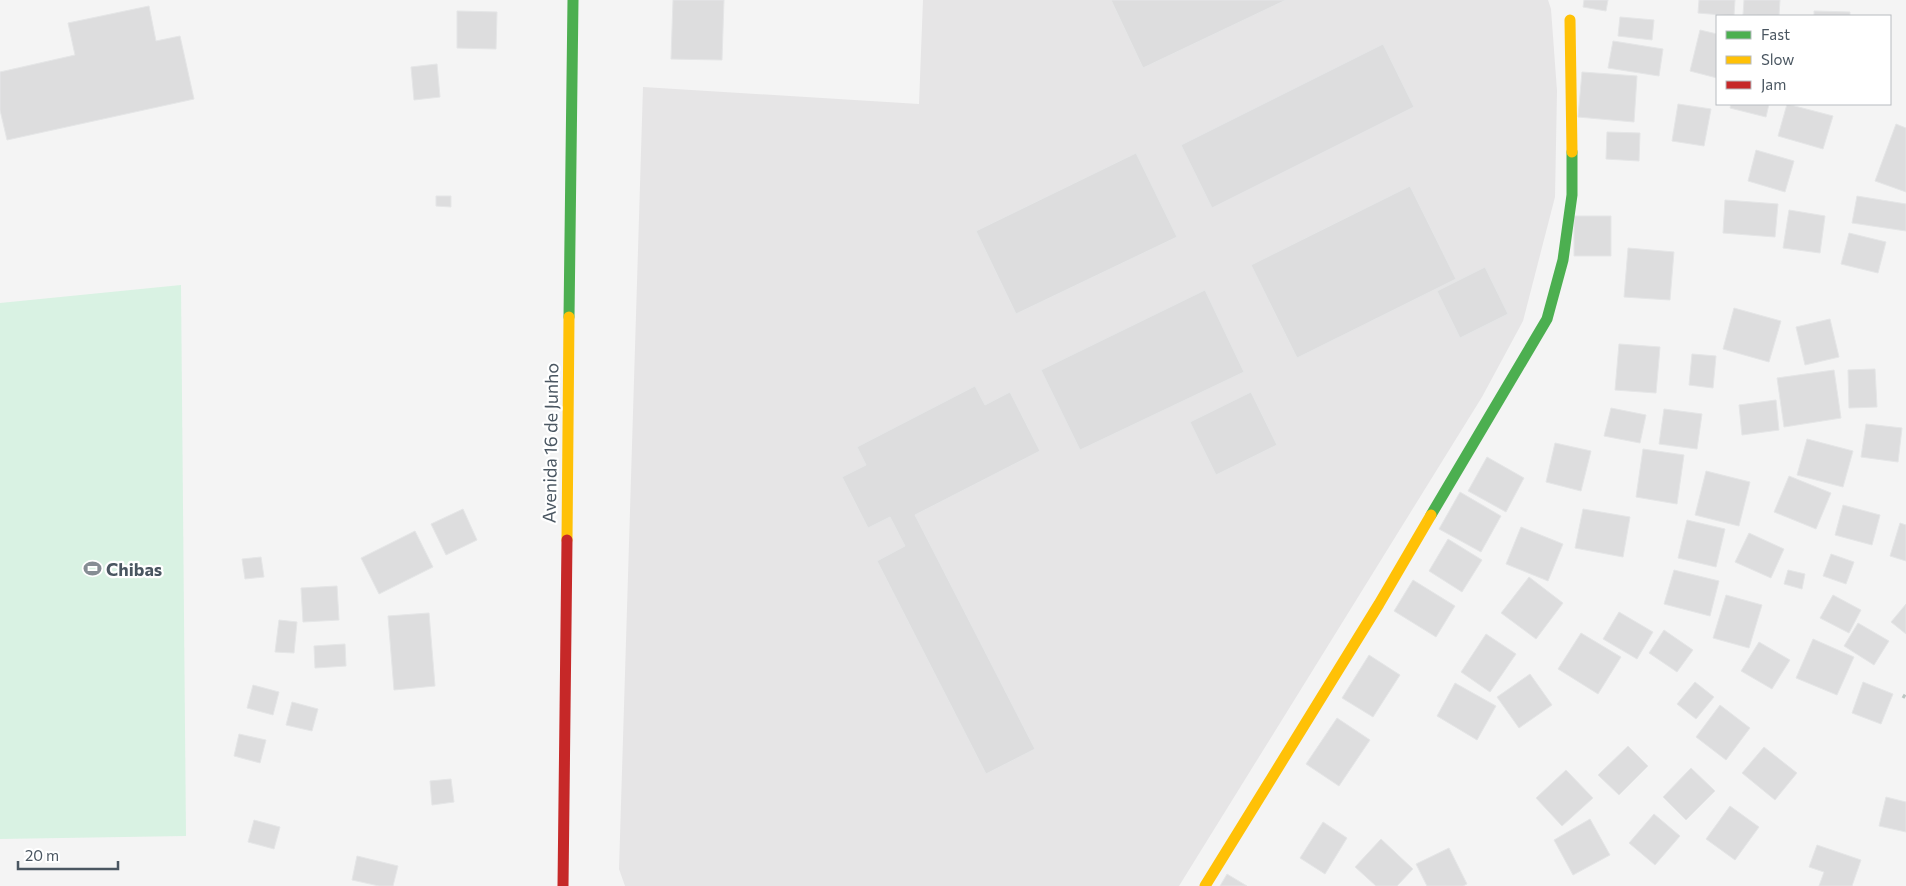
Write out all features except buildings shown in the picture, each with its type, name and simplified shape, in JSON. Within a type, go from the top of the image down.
[{"type":"street","name":"Avenida 16 de Junho","points":[[563,886],[572,0]]},
{"type":"street","points":[[1205,886],[1379,604],[1547,319],[1563,260],[1572,194],[1570,20]]},
{"type":"path","points":[[1903,698],[1906,693]]},
{"type":"shaded area","points":[[923,0],[1548,0],[1551,9],[1557,91],[1555,197],[1523,321],[1482,397],[1179,886],[625,886],[619,869],[643,87],[919,104]]},
{"type":"green space","name":"Chibas","points":[[181,285],[186,836],[0,839],[0,303]]},
{"type":"traffic: fast","points":[[569,317],[573,0]]},
{"type":"traffic: fast","points":[[1431,515],[1547,319],[1563,260],[1572,195],[1572,152]]},
{"type":"traffic: slow","points":[[1570,20],[1572,152]]},
{"type":"traffic: slow","points":[[567,540],[569,317]]},
{"type":"traffic: slow","points":[[1205,886],[1379,604],[1431,515]]},
{"type":"traffic: jam","points":[[563,886],[567,540]]},
{"type":"place","name":"Chibas","points":[[92,569]]}]
